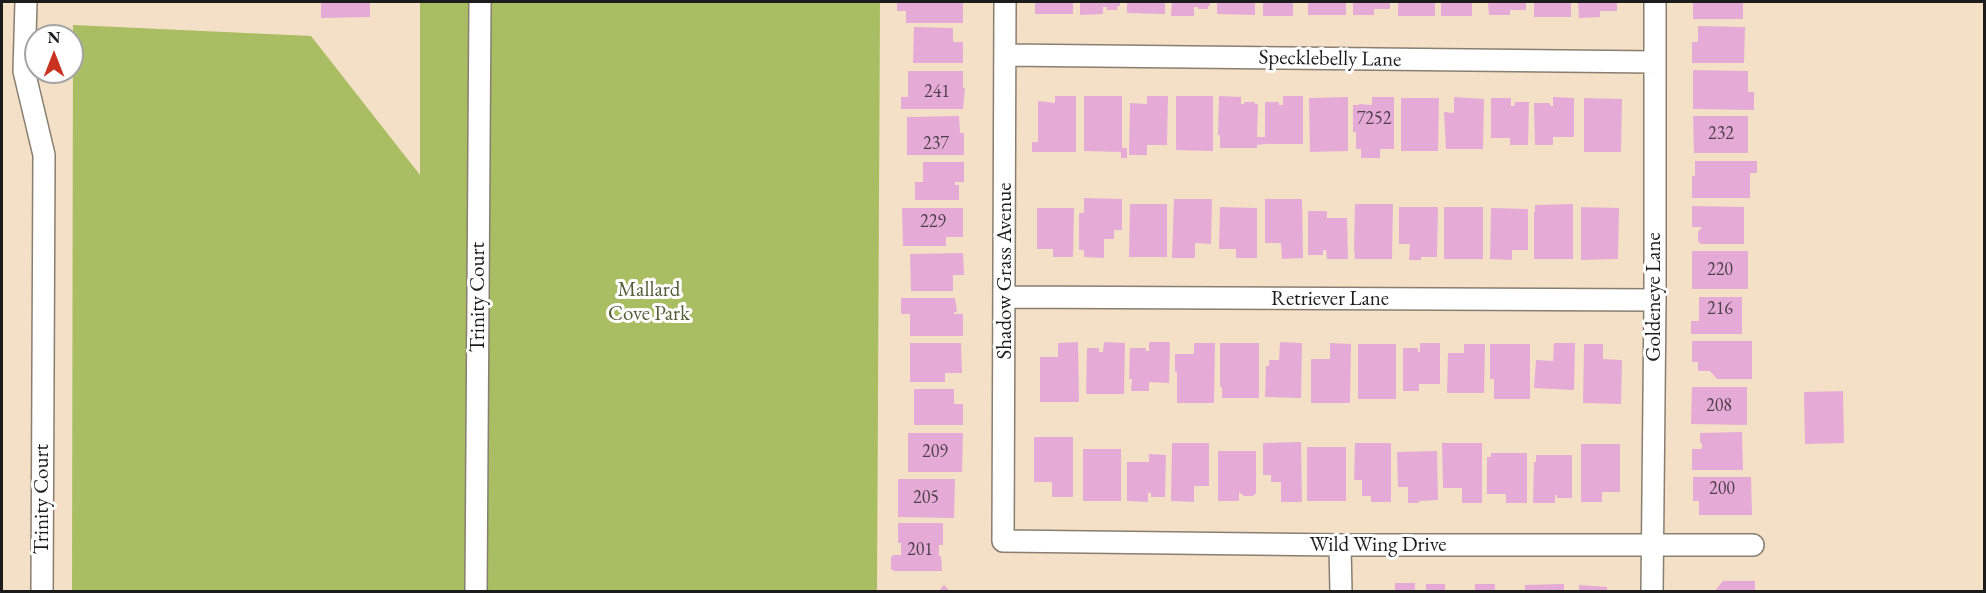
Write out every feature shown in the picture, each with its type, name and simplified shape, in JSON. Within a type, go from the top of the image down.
[{"type":"street","name":"Trinity Court","points":[[26,2],[24,71],[44,154],[42,591]]},
{"type":"street","name":"Trinity Court","points":[[476,591],[480,2]]},
{"type":"street","name":"Shadow Grass Avenue","points":[[1003,541],[1006,297],[1005,2]]},
{"type":"street","name":"Goldeneye Lane","points":[[1652,591],[1655,2]]},
{"type":"street","name":"Specklebelly Lane","points":[[1005,55],[1654,62]]},
{"type":"street","name":"Retriever Lane","points":[[1006,297],[1655,300]]},
{"type":"street","name":"Wild Wing Drive","points":[[1003,541],[1340,545],[1753,545]]},
{"type":"street","points":[[1340,545],[1341,591]]},
{"type":"green space","name":"Mallard Cove Park","points":[[420,2],[880,2],[877,591],[72,592],[73,84],[84,84],[84,26],[311,36],[420,175]]},
{"type":"building","points":[[321,2],[370,2],[370,17],[321,18]]},
{"type":"building","points":[[897,2],[963,2],[963,23],[906,23],[906,11],[897,11]]},
{"type":"building","points":[[1035,2],[1073,2],[1073,14],[1035,14]]},
{"type":"building","points":[[1080,2],[1120,2],[1120,6],[1117,6],[1117,10],[1107,10],[1107,7],[1103,7],[1103,14],[1080,15]]},
{"type":"building","points":[[1127,2],[1165,2],[1165,14],[1127,13]]},
{"type":"building","points":[[1172,2],[1210,2],[1210,6],[1208,9],[1194,7],[1194,16],[1171,16]]},
{"type":"building","points":[[1217,2],[1255,2],[1255,15],[1217,14]]},
{"type":"building","points":[[1263,2],[1293,2],[1293,16],[1263,16]]},
{"type":"building","points":[[1308,2],[1346,2],[1346,15],[1308,15]]},
{"type":"building","points":[[1353,2],[1390,2],[1390,9],[1374,9],[1374,15],[1353,15]]},
{"type":"building","points":[[1398,2],[1435,2],[1435,16],[1398,16]]},
{"type":"building","points":[[1441,2],[1472,2],[1472,16],[1441,16]]},
{"type":"building","points":[[1488,2],[1526,2],[1526,10],[1510,10],[1510,15],[1489,15]]},
{"type":"building","points":[[1534,2],[1571,2],[1571,17],[1534,17]]},
{"type":"building","points":[[1578,2],[1617,2],[1617,11],[1600,11],[1600,17],[1579,18]]},
{"type":"building","points":[[1693,2],[1743,2],[1743,19],[1693,19]]},
{"type":"building","points":[[1698,26],[1745,27],[1744,63],[1692,63],[1692,42],[1698,42]]},
{"type":"building","points":[[914,27],[953,28],[953,42],[963,42],[963,63],[913,63]]},
{"type":"building","points":[[1693,70],[1748,71],[1748,92],[1754,92],[1754,110],[1693,109]]},
{"type":"building","points":[[908,71],[963,71],[963,88],[965,88],[963,109],[901,109],[901,97],[908,97]]},
{"type":"building","points":[[1055,96],[1076,96],[1076,152],[1032,152],[1032,142],[1038,142],[1038,101],[1055,103]]},
{"type":"building","points":[[1084,96],[1122,96],[1122,148],[1127,148],[1127,158],[1121,158],[1121,152],[1084,151]]},
{"type":"building","points":[[1147,96],[1168,96],[1167,145],[1147,145],[1147,155],[1129,155],[1130,103],[1147,104]]},
{"type":"building","points":[[1176,96],[1213,96],[1213,151],[1176,150]]},
{"type":"building","points":[[1219,96],[1241,97],[1241,104],[1255,102],[1258,104],[1257,137],[1265,137],[1265,102],[1279,102],[1279,105],[1283,105],[1283,96],[1303,96],[1303,144],[1220,148]]},
{"type":"building","points":[[1348,97],[1348,151],[1310,152],[1309,98]]},
{"type":"building","points":[[1372,97],[1394,97],[1394,149],[1380,149],[1380,158],[1361,158],[1361,149],[1356,149],[1356,132],[1353,132],[1353,105],[1372,105]]},
{"type":"building","points":[[1454,97],[1484,99],[1483,149],[1446,149],[1444,112],[1454,113]]},
{"type":"building","points":[[1553,97],[1574,98],[1574,137],[1553,137],[1553,145],[1535,145],[1534,103],[1550,103],[1550,106],[1553,106]]},
{"type":"building","points":[[1401,98],[1439,98],[1438,151],[1401,151]]},
{"type":"building","points":[[1491,98],[1511,98],[1511,106],[1514,106],[1515,102],[1529,102],[1528,145],[1510,145],[1510,138],[1491,138]]},
{"type":"building","points":[[1584,98],[1622,99],[1621,152],[1584,152]]},
{"type":"building","points":[[959,116],[960,133],[964,133],[964,155],[907,155],[907,117]]},
{"type":"building","points":[[1693,116],[1748,116],[1748,153],[1694,153]]},
{"type":"building","points":[[1695,161],[1757,161],[1757,173],[1750,173],[1750,198],[1692,198]]},
{"type":"building","points":[[923,162],[964,162],[964,182],[955,182],[955,185],[959,185],[959,200],[915,200],[915,182],[923,182]]},
{"type":"building","points":[[1084,198],[1122,199],[1122,230],[1114,230],[1114,239],[1104,239],[1104,258],[1084,257],[1084,250],[1079,250],[1079,213],[1084,213]]},
{"type":"building","points":[[1174,199],[1212,199],[1211,244],[1195,243],[1195,258],[1172,258]]},
{"type":"building","points":[[1265,199],[1302,199],[1303,258],[1282,259],[1281,243],[1265,243]]},
{"type":"building","points":[[1130,204],[1167,204],[1167,257],[1129,257]]},
{"type":"building","points":[[1355,204],[1393,204],[1392,259],[1355,259]]},
{"type":"building","points":[[1573,204],[1573,259],[1534,259],[1535,205]]},
{"type":"building","points":[[1692,206],[1744,207],[1744,244],[1701,244],[1698,241],[1698,232],[1702,227],[1692,227]]},
{"type":"building","points":[[1220,207],[1257,208],[1257,258],[1236,258],[1236,249],[1219,249]]},
{"type":"building","points":[[1399,207],[1438,207],[1437,257],[1409,260],[1410,244],[1399,244]]},
{"type":"building","points":[[1444,207],[1483,207],[1483,259],[1444,259]]},
{"type":"building","points":[[1581,207],[1619,208],[1618,259],[1581,260]]},
{"type":"building","points":[[902,208],[963,208],[963,237],[946,237],[946,246],[903,246]]},
{"type":"building","points":[[1037,208],[1074,208],[1073,257],[1053,257],[1053,249],[1037,249]]},
{"type":"building","points":[[1491,208],[1528,209],[1528,250],[1512,250],[1512,260],[1490,259]]},
{"type":"building","points":[[1308,211],[1327,211],[1327,218],[1347,218],[1348,259],[1327,259],[1326,250],[1323,250],[1323,255],[1308,255]]},
{"type":"building","points":[[1692,251],[1748,251],[1748,289],[1692,289]]},
{"type":"building","points":[[963,253],[964,275],[953,275],[953,291],[911,291],[910,254]]},
{"type":"building","points":[[1699,297],[1742,297],[1742,334],[1691,334],[1691,321],[1699,321]]},
{"type":"building","points":[[901,298],[955,298],[957,312],[954,314],[963,314],[963,336],[910,336],[910,314],[901,314]]},
{"type":"building","points":[[1692,341],[1752,341],[1752,379],[1717,379],[1710,371],[1698,371],[1698,362],[1692,362]]},
{"type":"building","points":[[1078,342],[1079,402],[1040,402],[1040,357],[1058,357],[1058,343]]},
{"type":"building","points":[[1104,342],[1125,343],[1124,394],[1086,394],[1087,348],[1099,348],[1099,352],[1103,352]]},
{"type":"building","points":[[1149,342],[1170,342],[1169,383],[1149,382],[1149,391],[1131,391],[1130,348],[1146,348],[1146,351],[1149,351]]},
{"type":"building","points":[[1280,342],[1302,343],[1301,398],[1265,397],[1266,366],[1269,366],[1269,360],[1279,360]]},
{"type":"building","points":[[910,343],[961,343],[962,373],[945,373],[945,382],[910,382]]},
{"type":"building","points":[[1194,343],[1215,343],[1214,403],[1177,403],[1175,354],[1194,354]]},
{"type":"building","points":[[1220,343],[1259,343],[1259,398],[1222,398]]},
{"type":"building","points":[[1330,343],[1351,344],[1350,403],[1311,403],[1311,359],[1330,359]]},
{"type":"building","points":[[1420,343],[1440,343],[1440,384],[1419,384],[1419,391],[1403,391],[1403,348],[1418,348],[1420,352]]},
{"type":"building","points":[[1554,343],[1575,343],[1574,390],[1534,388],[1536,360],[1553,361]]},
{"type":"building","points":[[1358,344],[1396,344],[1396,399],[1358,399]]},
{"type":"building","points":[[1464,344],[1485,344],[1484,393],[1447,393],[1448,353],[1464,353]]},
{"type":"building","points":[[1490,344],[1530,344],[1530,399],[1494,399],[1494,379],[1490,379]]},
{"type":"building","points":[[1584,344],[1603,344],[1603,359],[1622,360],[1621,404],[1583,403]]},
{"type":"building","points":[[1692,387],[1747,387],[1747,425],[1691,424]]},
{"type":"building","points":[[914,389],[954,389],[954,404],[963,404],[963,425],[914,425]]},
{"type":"building","points":[[1843,391],[1844,443],[1805,444],[1804,392]]},
{"type":"building","points":[[1742,432],[1743,470],[1692,470],[1692,449],[1702,449],[1700,433]]},
{"type":"building","points":[[908,433],[963,433],[962,472],[908,472]]},
{"type":"building","points":[[1034,437],[1073,437],[1073,497],[1052,497],[1052,482],[1034,482]]},
{"type":"building","points":[[1301,442],[1302,502],[1281,502],[1281,482],[1271,482],[1271,475],[1263,475],[1263,443]]},
{"type":"building","points":[[1172,443],[1209,443],[1209,486],[1194,486],[1194,502],[1171,501]]},
{"type":"building","points":[[1355,443],[1391,443],[1391,502],[1371,502],[1371,496],[1362,496],[1362,480],[1354,480]]},
{"type":"building","points":[[1442,443],[1482,443],[1482,503],[1462,503],[1462,488],[1443,488]]},
{"type":"building","points":[[1581,444],[1620,444],[1620,492],[1602,492],[1602,502],[1581,502]]},
{"type":"building","points":[[1307,447],[1346,447],[1346,501],[1307,501]]},
{"type":"building","points":[[1083,449],[1121,449],[1121,501],[1083,501]]},
{"type":"building","points":[[1218,451],[1256,451],[1256,493],[1253,496],[1244,496],[1239,492],[1239,501],[1218,501]]},
{"type":"building","points":[[1437,451],[1438,500],[1408,503],[1408,487],[1398,487],[1397,452]]},
{"type":"building","points":[[1491,453],[1527,453],[1527,503],[1506,503],[1506,494],[1487,494],[1487,457],[1491,457]]},
{"type":"building","points":[[1149,454],[1166,455],[1165,497],[1151,497],[1151,493],[1148,493],[1148,502],[1127,501],[1127,462],[1149,462]]},
{"type":"building","points":[[1536,455],[1572,455],[1572,498],[1557,498],[1555,495],[1555,503],[1533,503]]},
{"type":"building","points":[[1693,477],[1751,477],[1752,515],[1699,515],[1699,501],[1693,501]]},
{"type":"building","points":[[898,479],[955,479],[954,518],[898,517]]},
{"type":"building","points":[[898,523],[943,523],[943,545],[939,545],[942,571],[894,571],[891,569],[891,557],[901,555],[901,543],[898,543]]},
{"type":"building","points":[[1723,581],[1755,581],[1755,592],[1714,592]]},
{"type":"building","points":[[1395,583],[1415,583],[1415,592],[1395,592]]},
{"type":"building","points":[[1426,584],[1445,584],[1445,592],[1426,592]]},
{"type":"building","points":[[1475,584],[1495,584],[1495,592],[1475,592]]},
{"type":"building","points":[[1564,584],[1564,592],[1525,592],[1525,585]]},
{"type":"building","points":[[944,585],[951,592],[938,592]]},
{"type":"building","points":[[1579,585],[1607,587],[1607,592],[1579,592]]}]
